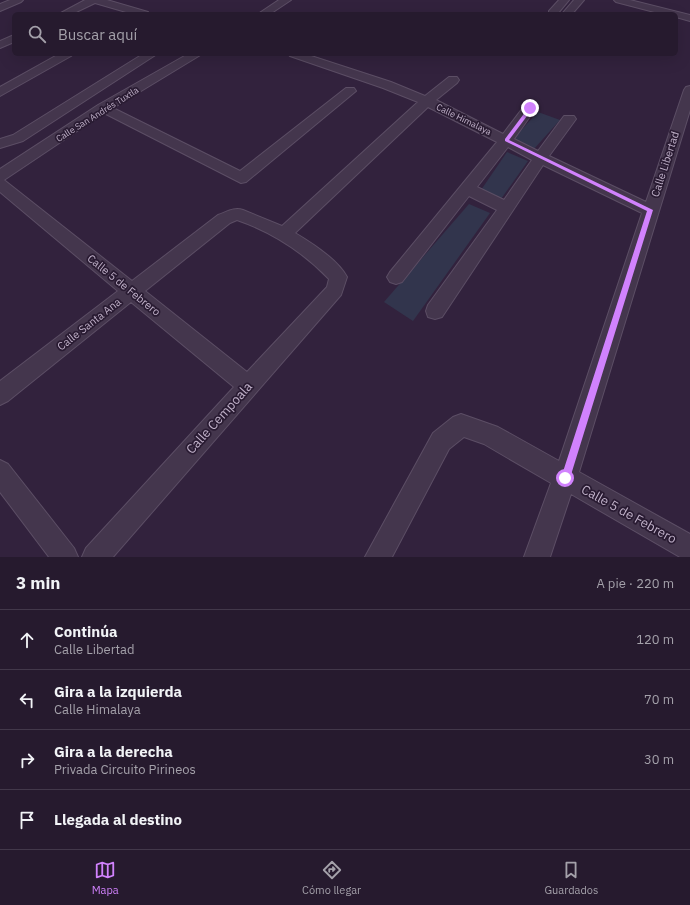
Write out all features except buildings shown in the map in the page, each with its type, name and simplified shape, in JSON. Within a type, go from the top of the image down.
[{"type":"street","points":[[0,8],[18,0]]},
{"type":"street","points":[[68,12],[92,0]]},
{"type":"street","points":[[97,0],[135,12]]},
{"type":"street","points":[[266,12],[286,0]]},
{"type":"street","points":[[554,12],[564,0]]},
{"type":"street","points":[[569,12],[579,0]]},
{"type":"street","points":[[619,0],[690,9]]},
{"type":"street","points":[[650,3],[674,12]]},
{"type":"street","points":[[678,14],[690,18]]},
{"type":"street","points":[[0,45],[12,39]]},
{"type":"street","points":[[0,92],[63,56]]},
{"type":"street","points":[[0,144],[18,138],[148,56]]},
{"type":"street","name":"Calle San Andrés Tuxtla","points":[[0,176],[103,108],[193,56]]},
{"type":"street","name":"Calle Himalaya","points":[[300,56],[387,85],[427,101],[540,158],[650,210]]},
{"type":"street","points":[[284,234],[427,101],[453,80]]},
{"type":"street","name":"Calle Libertad","points":[[537,557],[565,478],[650,210],[686,113],[690,90]]},
{"type":"street","points":[[103,108],[241,178],[350,91]]},
{"type":"street","points":[[396,277],[530,108]]},
{"type":"street","points":[[435,312],[540,158],[569,119]]},
{"type":"street","points":[[0,130],[18,138]]},
{"type":"street","name":"Calle 5 de Febrero","points":[[0,184],[248,386]]},
{"type":"street","points":[[466,188],[507,208]]},
{"type":"street","name":"Calle Santa Ana","points":[[0,394],[224,219],[237,214],[250,218],[284,234]]},
{"type":"street","name":"Calle Cempoala","points":[[95,557],[335,290],[338,277],[328,266],[284,234]]},
{"type":"street","name":"Calle 5 de Febrero","points":[[378,557],[441,441],[461,425],[490,435],[690,548]]},
{"type":"street","points":[[0,472],[65,557]]},
{"type":"shaded area","points":[[538,112],[560,120],[533,150],[513,139]]},
{"type":"shaded area","points":[[507,152],[528,161],[501,199],[481,190]]},
{"type":"shaded area","points":[[469,204],[490,213],[413,321],[384,302]]},
{"type":"route","points":[[530,108],[506,140],[540,158],[650,210],[565,478]]}]
